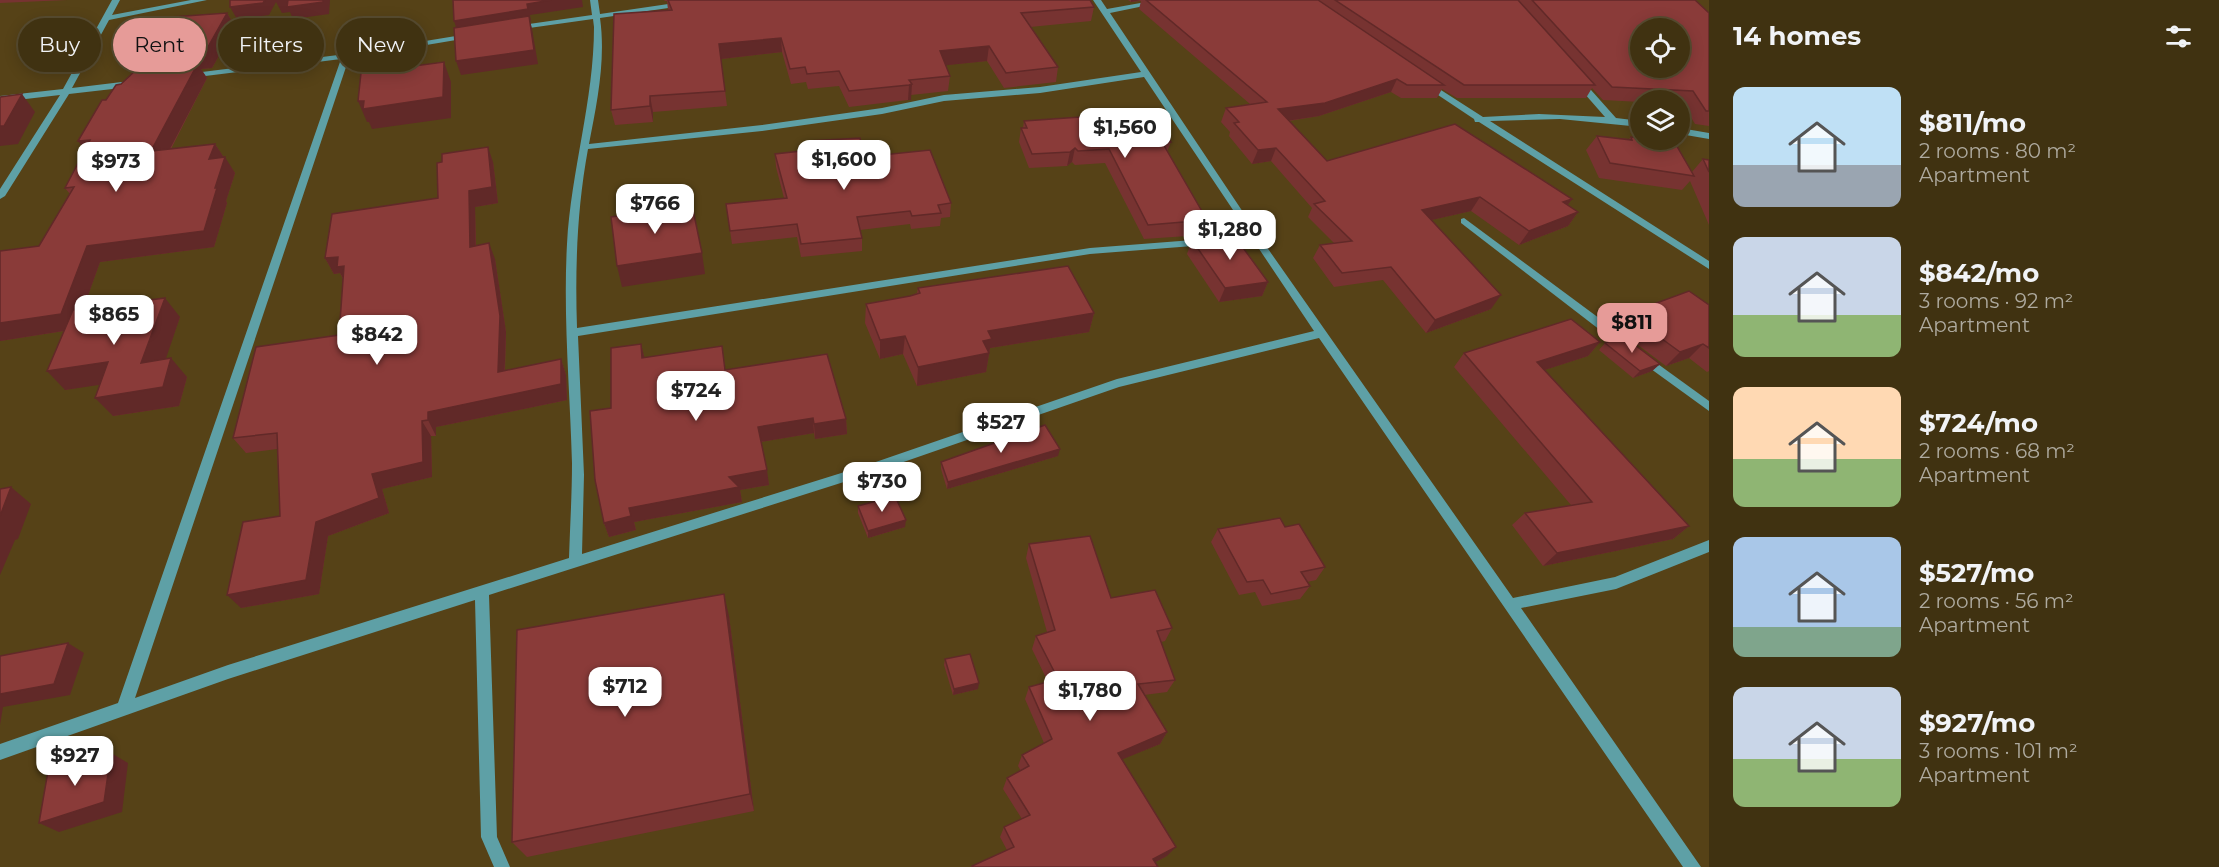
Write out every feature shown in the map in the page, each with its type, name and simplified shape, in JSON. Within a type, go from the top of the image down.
[{"type":"street","points":[[0,196],[66,92],[116,0]]},
{"type":"street","points":[[104,19],[203,0]]},
{"type":"street","points":[[575,563],[579,466],[572,333],[574,212],[595,89],[597,14],[594,0]]},
{"type":"street","points":[[1096,0],[1249,239],[1323,333],[1693,867]]},
{"type":"street","points":[[1105,12],[1169,0]]},
{"type":"street","points":[[503,30],[597,14],[694,3]]},
{"type":"street","points":[[426,43],[480,34]]},
{"type":"street","points":[[183,77],[336,57]]},
{"type":"street","points":[[123,710],[341,72]]},
{"type":"street","points":[[585,147],[762,128],[882,111],[944,98],[1040,90],[1145,74]]},
{"type":"street","points":[[1575,77],[1613,120]]},
{"type":"street","points":[[1420,80],[1478,120],[1709,266]]},
{"type":"street","points":[[0,99],[136,83]]},
{"type":"street","points":[[1478,120],[1521,116],[1630,122]]},
{"type":"street","points":[[1690,133],[1709,136]]},
{"type":"street","points":[[1464,221],[1709,407]]},
{"type":"street","points":[[572,333],[1090,251],[1220,241]]},
{"type":"street","points":[[0,752],[228,672],[869,469],[1117,383],[1323,333]]},
{"type":"street","points":[[1512,604],[1616,583],[1709,546]]},
{"type":"street","points":[[482,593],[489,837],[502,867]]},
{"type":"building","points":[[230,0],[265,0],[263,3],[230,7]]},
{"type":"building","points":[[288,0],[323,0],[323,2],[287,7]]},
{"type":"building","points":[[453,0],[551,0],[527,4],[528,9],[454,21]]},
{"type":"building","points":[[668,0],[1090,0],[1094,7],[1021,13],[1058,67],[1006,73],[989,46],[940,51],[950,76],[909,80],[912,84],[909,85],[849,91],[839,71],[807,74],[805,67],[790,69],[781,38],[719,44],[725,91],[650,96],[650,106],[611,110],[614,14],[672,10]]},
{"type":"building","points":[[1146,0],[1318,0],[1444,85],[1407,85],[1397,79],[1325,103],[1278,109],[1327,161],[1455,124],[1572,199],[1563,202],[1578,212],[1529,231],[1480,197],[1422,210],[1501,295],[1435,320],[1391,267],[1342,273],[1320,245],[1352,241],[1314,204],[1325,201],[1276,148],[1258,150],[1234,123],[1239,122],[1226,108],[1267,102]]},
{"type":"building","points":[[1335,0],[1518,0],[1595,85],[1464,85]]},
{"type":"building","points":[[1532,0],[1695,0],[1709,13],[1709,111],[1706,111],[1693,91],[1612,87]]},
{"type":"building","points":[[227,13],[224,18],[218,18],[218,29],[206,50],[206,18],[171,17]]},
{"type":"building","points":[[529,16],[534,50],[456,61],[454,28]]},
{"type":"building","points":[[444,62],[443,97],[363,109],[364,101],[358,101],[361,73],[426,72],[426,64]]},
{"type":"building","points":[[134,72],[193,72],[151,151],[215,144],[209,159],[225,157],[204,231],[87,246],[61,314],[0,323],[0,251],[39,246],[74,187],[65,188],[90,140],[78,141],[102,100],[106,100],[116,85],[121,84]]},
{"type":"building","points":[[22,94],[4,126],[0,126],[0,97]]},
{"type":"building","points":[[1152,112],[1171,142],[1162,142],[1207,220],[1148,225],[1109,149],[1078,151],[1075,148],[1070,152],[1032,154],[1021,128],[1027,128],[1024,121]]},
{"type":"building","points":[[1597,136],[1630,140],[1630,150],[1679,150],[1694,176],[1610,163]]},
{"type":"building","points":[[860,138],[863,157],[930,150],[951,203],[938,205],[941,213],[912,216],[910,211],[857,217],[862,238],[801,244],[797,224],[730,231],[726,204],[787,198],[775,154],[810,150],[809,141]]},
{"type":"building","points":[[488,147],[492,187],[469,191],[470,247],[489,243],[500,316],[498,372],[561,359],[561,384],[428,412],[428,420],[422,421],[423,462],[372,474],[379,498],[316,522],[306,580],[227,595],[243,522],[280,516],[277,433],[233,438],[256,347],[339,335],[344,266],[337,267],[338,257],[325,258],[332,214],[438,198],[437,163],[442,162],[442,154]]},
{"type":"building","points":[[1703,159],[1709,160],[1709,172]]},
{"type":"building","points":[[692,205],[702,253],[617,266],[611,217]]},
{"type":"building","points":[[1233,234],[1268,282],[1225,288],[1192,240]]},
{"type":"building","points":[[1068,266],[1094,313],[988,331],[992,339],[983,341],[989,353],[918,367],[905,336],[880,340],[866,304],[920,293],[918,288]]},
{"type":"building","points":[[1689,291],[1709,305],[1709,348],[1703,344],[1680,352],[1643,325],[1666,317],[1651,305]]},
{"type":"building","points":[[165,298],[141,363],[171,358],[163,387],[95,398],[108,362],[47,371],[73,310]]},
{"type":"building","points":[[1571,319],[1600,342],[1537,362],[1689,526],[1557,553],[1525,513],[1592,502],[1464,353]]},
{"type":"building","points":[[1623,336],[1660,364],[1640,371],[1605,343]]},
{"type":"building","points":[[641,344],[642,358],[722,346],[725,370],[827,354],[846,419],[814,424],[813,418],[758,427],[767,470],[729,477],[739,487],[629,508],[631,516],[604,523],[595,480],[590,411],[611,408],[611,348]]},
{"type":"building","points":[[1045,425],[1060,449],[948,482],[941,462]]},
{"type":"building","points":[[11,487],[0,516],[0,489]]},
{"type":"building","points":[[895,496],[906,520],[868,531],[858,506]]},
{"type":"building","points":[[1280,518],[1285,527],[1299,524],[1325,567],[1301,572],[1310,586],[1271,594],[1263,580],[1247,582],[1218,529]]},
{"type":"building","points":[[1090,536],[1111,598],[1155,590],[1172,628],[1157,631],[1175,680],[1138,684],[1167,732],[1118,753],[1176,847],[1153,859],[1158,867],[972,867],[1014,847],[1004,827],[1030,815],[1007,778],[1029,766],[1022,755],[1052,739],[1029,687],[1058,679],[1036,636],[1055,630],[1029,544]]},
{"type":"building","points":[[724,594],[750,794],[512,842],[517,630]]},
{"type":"building","points":[[68,643],[54,684],[0,694],[0,656]]},
{"type":"building","points":[[970,654],[979,683],[954,689],[945,659]]},
{"type":"building","points":[[111,753],[104,802],[39,823],[48,771]]}]
